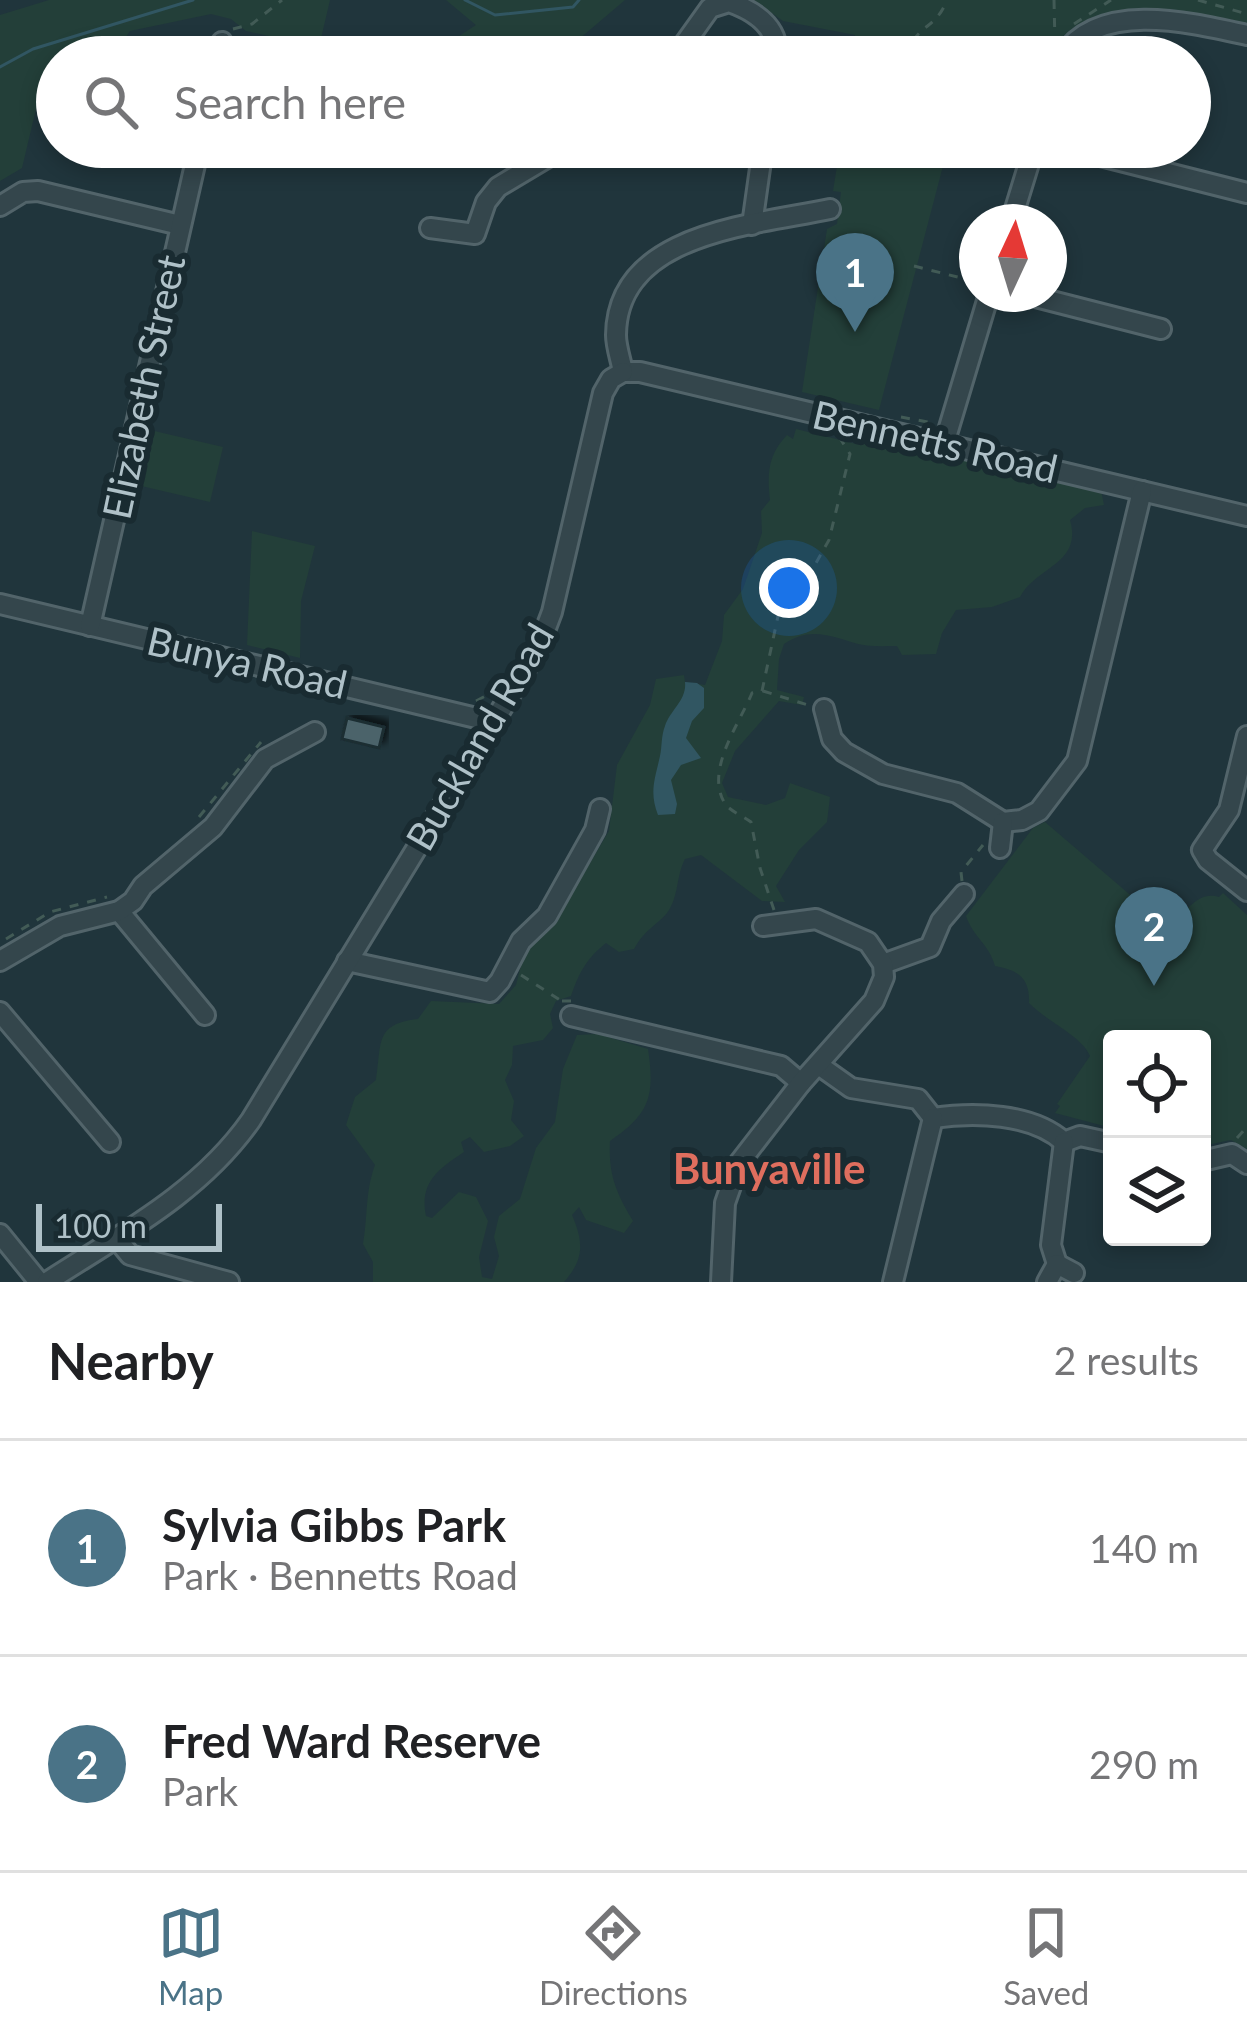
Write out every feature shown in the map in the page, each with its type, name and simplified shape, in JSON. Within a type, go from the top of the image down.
[{"type":"street","points":[[690,36],[710,8],[729,2],[770,27],[775,36]]},
{"type":"street","points":[[1075,36],[1091,26],[1135,16],[1166,17],[1247,35]]},
{"type":"street","name":"Elizabeth Street","points":[[90,626],[194,168]]},
{"type":"street","points":[[430,228],[475,234],[486,202],[498,187],[530,168]]},
{"type":"street","points":[[752,225],[761,168]]},
{"type":"street","points":[[1017,204],[1028,168]]},
{"type":"street","points":[[1148,168],[1247,193]]},
{"type":"street","points":[[4,202],[38,191],[180,225]]},
{"type":"street","points":[[623,372],[618,323],[627,290],[641,271],[675,245],[830,209]]},
{"type":"street","points":[[1067,305],[1161,329]]},
{"type":"street","points":[[944,444],[984,312]]},
{"type":"street","name":"Bennetts Road","points":[[623,372],[640,372],[1247,516]]},
{"type":"street","name":"Buckland Road","points":[[43,1282],[175,1199],[234,1145],[538,649],[552,612],[603,392],[623,372]]},
{"type":"street","points":[[824,709],[832,739],[844,752],[883,774],[957,793],[1001,834],[1039,811],[1077,761],[1142,491]]},
{"type":"street","name":"Bunya Road","points":[[0,604],[493,722]]},
{"type":"street","points":[[0,961],[61,926],[117,903],[213,827],[265,759],[314,732]]},
{"type":"street","points":[[1247,736],[1228,810],[1202,850],[1247,891]]},
{"type":"street","points":[[287,746],[300,764]]},
{"type":"street","points":[[347,961],[471,992],[490,992],[521,941],[547,916],[596,830],[600,809]]},
{"type":"street","points":[[883,964],[930,947],[940,921],[964,894]]},
{"type":"street","points":[[117,903],[206,1015]]},
{"type":"street","points":[[721,1282],[725,1203],[732,1176],[801,1083],[880,993],[883,964],[868,942],[816,919],[769,925]]},
{"type":"street","points":[[573,1007],[781,1066],[801,1083]]},
{"type":"street","points":[[0,1012],[110,1142]]},
{"type":"street","points":[[820,1066],[850,1088],[918,1099],[933,1118]]},
{"type":"street","points":[[933,1118],[972,1112],[1050,1129],[1064,1142]]},
{"type":"street","points":[[893,1282],[933,1118]]},
{"type":"street","points":[[1064,1142],[1080,1136],[1103,1141]]},
{"type":"street","points":[[1047,1282],[1066,1269],[1051,1245],[1064,1142]]},
{"type":"street","points":[[1211,1159],[1232,1154],[1247,1164]]},
{"type":"street","points":[[0,1234],[43,1282]]},
{"type":"street","points":[[116,1238],[130,1255],[229,1282]]},
{"type":"path","points":[[227,36],[283,0]]},
{"type":"path","points":[[915,36],[935,22],[946,0]]},
{"type":"path","points":[[1054,0],[1057,36]]},
{"type":"path","points":[[1198,0],[1247,14]]},
{"type":"path","points":[[914,266],[959,277]]},
{"type":"path","points":[[762,691],[781,602],[812,569],[830,540],[850,454],[837,438],[843,420]]},
{"type":"path","points":[[468,700],[480,702],[497,686]]},
{"type":"path","points":[[769,925],[774,899],[760,868],[751,822],[726,805],[718,782],[719,765],[752,693],[762,691],[824,709]]},
{"type":"path","points":[[201,816],[261,742]]},
{"type":"path","points":[[964,894],[961,872],[995,830],[1001,834]]},
{"type":"path","points":[[0,943],[50,912],[117,903]]},
{"type":"path","points":[[514,971],[573,1007]]},
{"type":"green space","points":[[49,0],[330,0],[322,36],[269,36],[211,14],[130,31],[126,36],[36,36],[36,109],[22,168],[0,181],[0,15]]},
{"type":"green space","points":[[446,0],[625,0],[583,36],[459,36],[476,25]]},
{"type":"green space","points":[[754,0],[1247,0],[1247,23],[1194,14],[1134,13],[1080,26],[1065,36],[855,36],[783,21]]},
{"type":"green space","points":[[837,168],[942,168],[879,410],[802,392],[827,229],[837,224],[841,192],[833,191]]},
{"type":"green space","points":[[796,429],[856,444],[869,440],[910,444],[991,463],[1005,472],[1021,471],[1101,490],[1104,505],[1085,508],[1070,520],[1072,535],[1064,556],[1020,597],[992,607],[956,610],[936,654],[902,655],[897,646],[863,645],[821,634],[803,635],[784,644],[777,690],[804,697],[802,705],[779,701],[735,751],[722,783],[728,797],[766,805],[785,798],[790,783],[830,797],[827,822],[799,850],[776,886],[785,902],[762,901],[701,855],[685,859],[671,907],[663,918],[634,949],[619,952],[606,943],[584,967],[571,996],[556,1001],[550,1014],[553,1028],[543,1040],[513,1046],[505,1080],[514,1101],[511,1120],[524,1136],[510,1146],[484,1152],[470,1137],[461,1142],[464,1152],[439,1171],[425,1194],[426,1216],[432,1218],[459,1192],[476,1197],[488,1221],[479,1257],[482,1277],[492,1279],[499,1256],[494,1237],[499,1216],[520,1199],[536,1148],[555,1122],[563,1069],[577,1035],[598,1034],[648,1049],[647,1103],[634,1122],[610,1141],[614,1183],[633,1221],[624,1233],[586,1220],[579,1207],[572,1215],[579,1234],[578,1258],[564,1282],[373,1282],[373,1262],[363,1244],[375,1165],[346,1125],[355,1097],[376,1080],[383,1038],[394,1025],[418,1019],[431,1001],[499,1004],[516,985],[524,954],[555,922],[609,831],[617,765],[650,705],[656,679],[684,675],[685,682],[705,685],[722,641],[724,615],[743,589],[762,533],[761,511],[770,500],[772,457],[787,435],[793,439]]},
{"type":"green space","points":[[150,430],[223,447],[210,502],[137,485]]},
{"type":"green space","points":[[252,531],[315,546],[301,601],[300,658],[247,645]]},
{"type":"green space","points":[[1045,822],[1156,917],[1172,924],[1199,899],[1223,893],[1247,915],[1247,1149],[1231,1140],[1211,1144],[1211,1030],[1103,1030],[1103,1126],[1055,1113],[1090,1056],[1029,1003],[1021,977],[995,966],[966,916],[1033,828]]},
{"type":"water","points":[[685,682],[704,688],[704,708],[692,721],[686,738],[701,758],[681,765],[671,780],[675,814],[658,815],[654,786],[663,734]]},
{"type":"building","points":[[347,718],[384,727],[379,748],[342,739]]},
{"type":"waterway","points":[[75,36],[193,0]]},
{"type":"waterway","points":[[465,0],[495,15],[573,7],[579,0]]},
{"type":"waterway","points":[[0,67],[36,48]]},
{"type":"place","name":"Sylvia Gibbs Park","points":[[855,332]]},
{"type":"place","name":"Fred Ward Reserve","points":[[1154,986]]},
{"type":"district","name":"Bunyaville","points":[[769,1169]]}]
